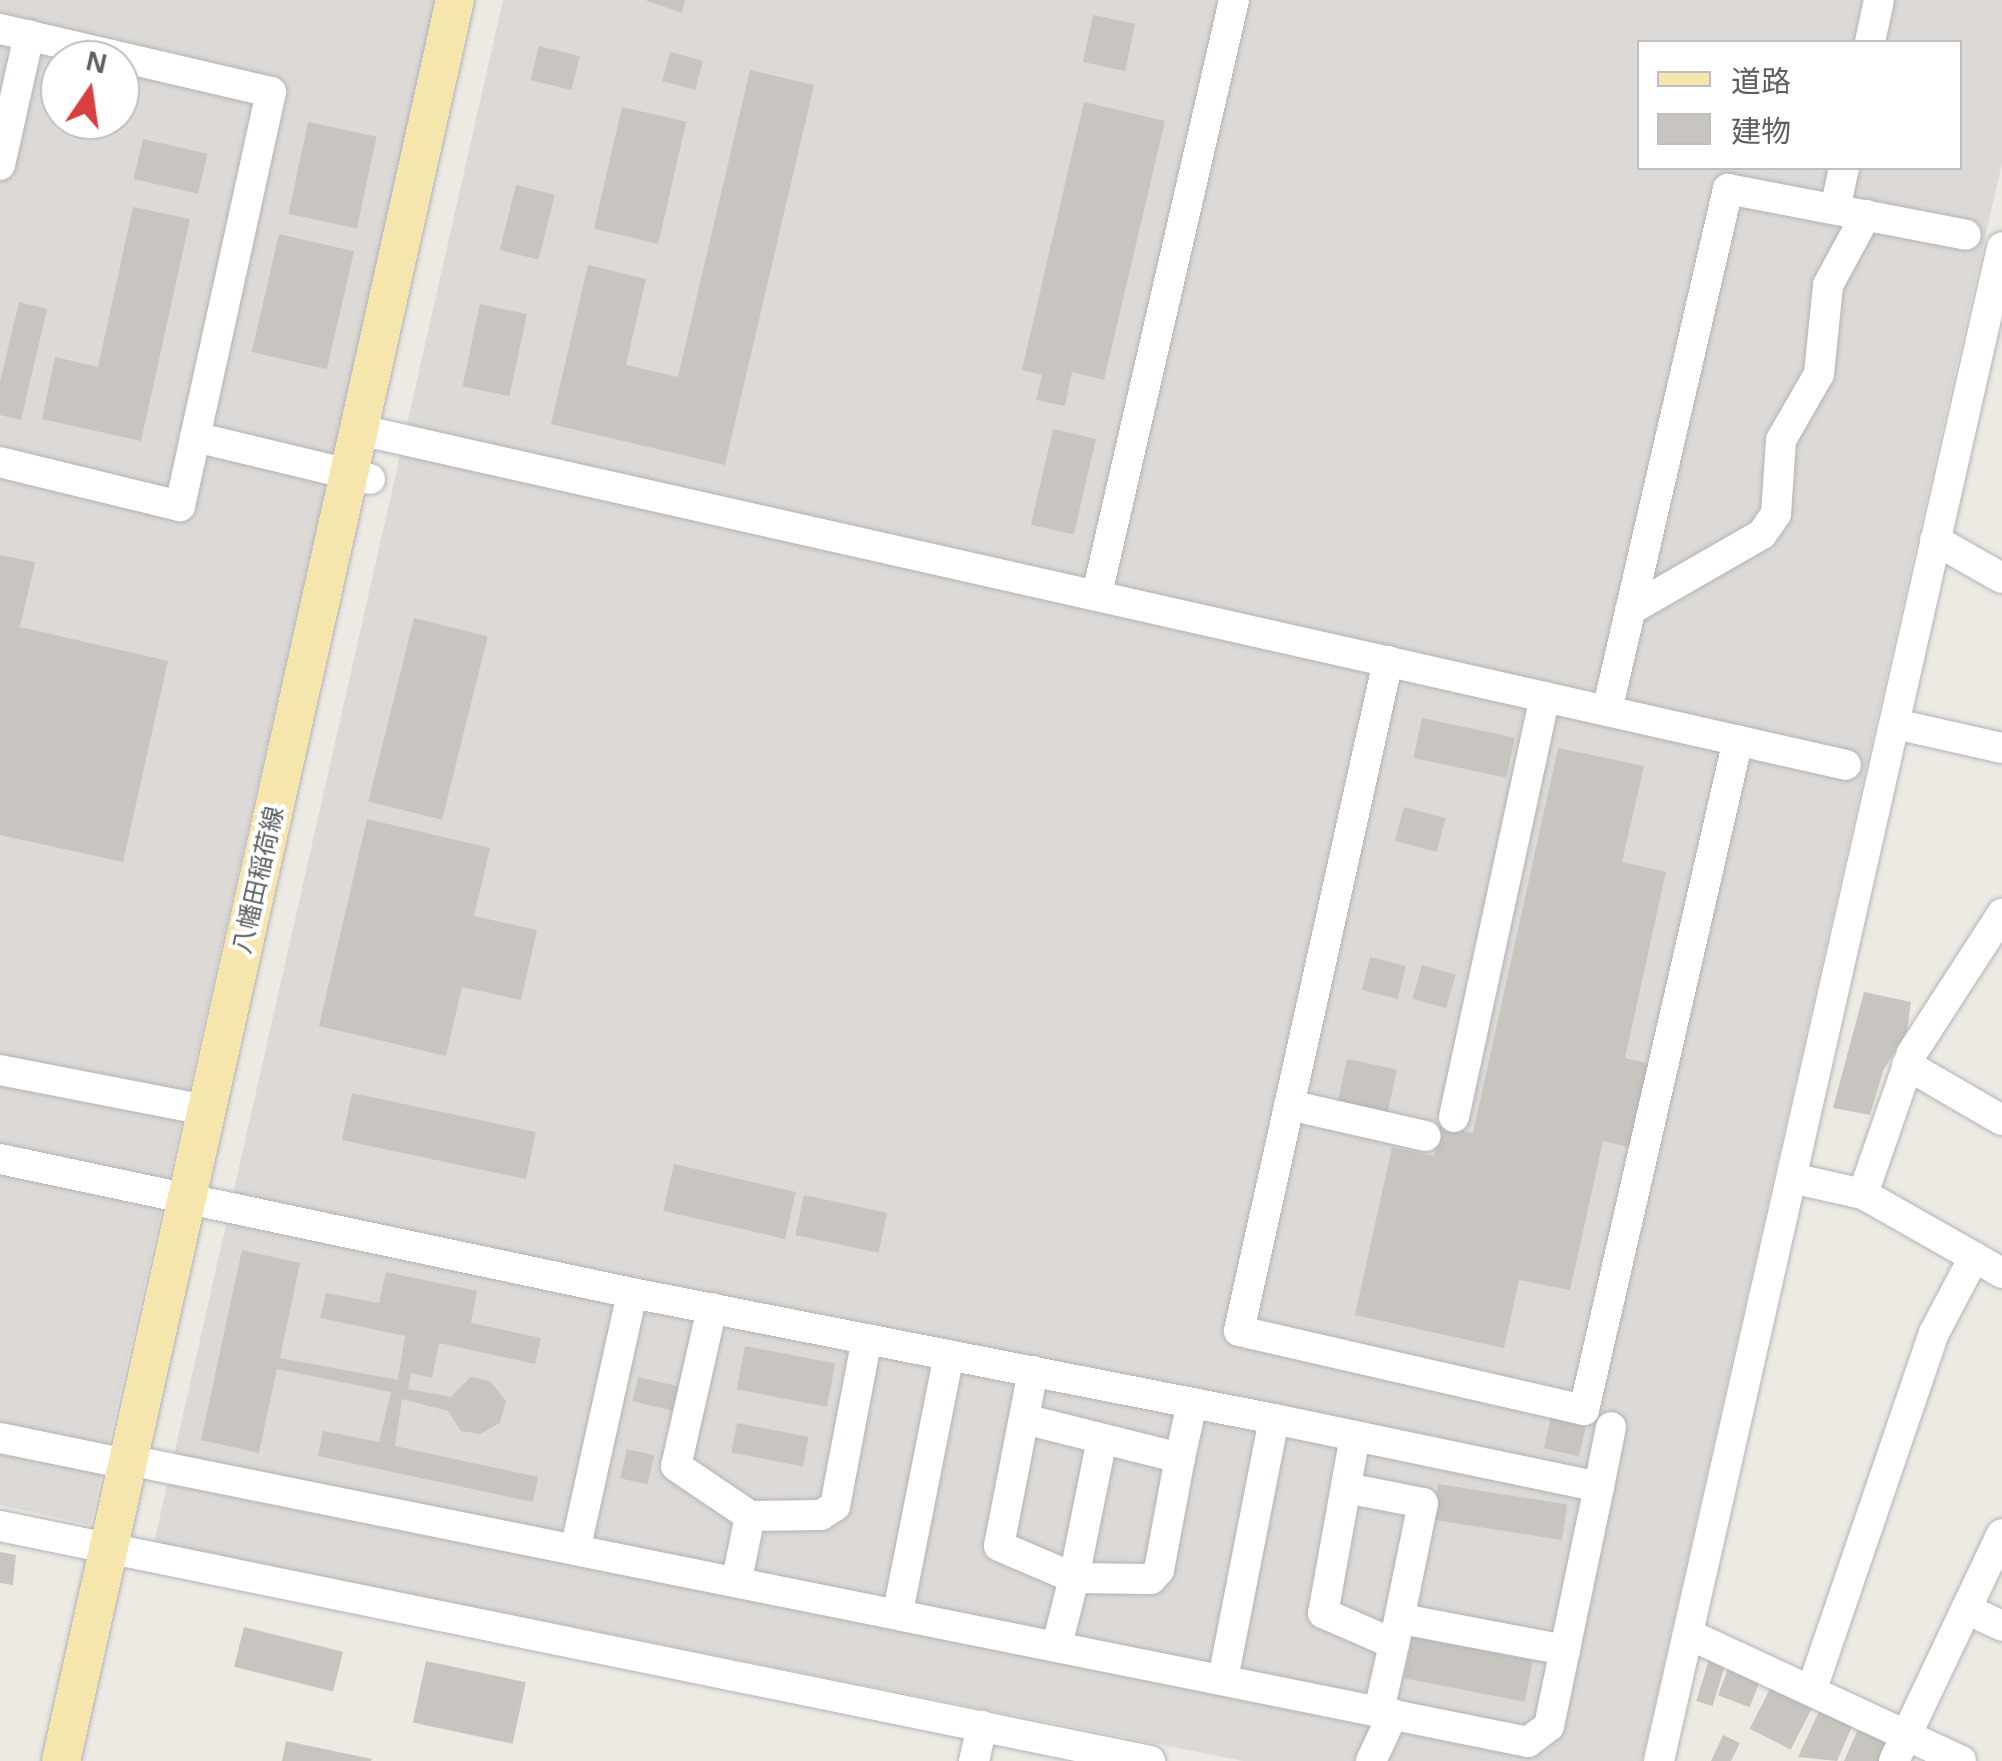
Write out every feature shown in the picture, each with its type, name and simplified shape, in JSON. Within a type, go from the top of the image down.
[{"type":"main road","name":"八幡田稲荷線","points":[[60,1761],[138,1464],[360,477],[456,0]]},
{"type":"main road","name":"八幡田稲荷線","points":[[369,432],[478,0]]},
{"type":"main road","name":"八幡田稲荷線","points":[[196,1198],[206,1110],[360,477]]},
{"type":"main road","name":"八幡田稲荷線","points":[[84,1761],[116,1553]]},
{"type":"street","points":[[1097,594],[1234,0]]},
{"type":"street","points":[[1870,40],[1879,0]]},
{"type":"street","points":[[0,165],[14,32],[271,92],[180,506],[0,462]]},
{"type":"street","points":[[1836,210],[1844,170]]},
{"type":"street","points":[[1607,710],[1728,189],[1966,235]]},
{"type":"street","points":[[1630,610],[1762,534],[1776,514],[1781,440],[1819,374],[1828,285],[1866,216]]},
{"type":"street","points":[[1659,1761],[1796,1179],[2001,254]]},
{"type":"street","points":[[369,432],[1846,765]]},
{"type":"street","points":[[195,437],[360,477]]},
{"type":"street","points":[[1935,540],[2002,578]]},
{"type":"street","points":[[1388,662],[1239,1331],[1584,1410],[1738,740]]},
{"type":"street","points":[[1454,1117],[1545,697]]},
{"type":"street","points":[[1895,724],[2002,748]]},
{"type":"street","points":[[1863,1194],[1907,1065],[2002,914]]},
{"type":"street","points":[[1907,1065],[2002,1120]]},
{"type":"street","points":[[0,1070],[206,1110]]},
{"type":"street","points":[[1289,1106],[1426,1136]]},
{"type":"street","points":[[0,1159],[632,1293],[1599,1487]]},
{"type":"street","points":[[1796,1179],[1863,1194],[2002,1273]]},
{"type":"street","points":[[1812,1689],[1934,1333],[1974,1257]]},
{"type":"street","points":[[576,1546],[632,1293]]},
{"type":"street","points":[[712,1308],[676,1466],[750,1516],[820,1514],[834,1506],[867,1339]]},
{"type":"street","points":[[898,1612],[950,1355]]},
{"type":"street","points":[[1034,1371],[999,1546],[1074,1578],[1151,1579],[1159,1570],[1192,1403]]},
{"type":"street","points":[[1024,1419],[1180,1458]]},
{"type":"street","points":[[1223,1679],[1274,1419]]},
{"type":"street","points":[[0,1438],[576,1546],[1528,1742],[1549,1726],[1611,1427]]},
{"type":"street","points":[[1355,1436],[1323,1613],[1398,1631],[1565,1650]]},
{"type":"street","points":[[1057,1645],[1102,1439]]},
{"type":"street","points":[[1346,1488],[1423,1503],[1386,1713],[1371,1761]]},
{"type":"street","points":[[738,1579],[750,1516]]},
{"type":"street","points":[[0,1526],[116,1553],[1150,1761]]},
{"type":"street","points":[[1900,1748],[2002,1534]]},
{"type":"street","points":[[1966,1609],[2002,1626]]},
{"type":"street","points":[[1688,1634],[1812,1689],[1900,1748],[1961,1761]]},
{"type":"street","points":[[974,1761],[982,1726]]},
{"type":"shaded area","points":[[0,0],[436,0],[90,1525],[0,1505]]},
{"type":"shaded area","points":[[503,0],[2002,0],[2002,163],[1642,1761],[1243,1761],[154,1543]]},
{"type":"building","points":[[645,0],[685,0],[682,13]]},
{"type":"building","points":[[1093,15],[1135,24],[1125,71],[1083,62]]},
{"type":"building","points":[[539,46],[580,56],[571,90],[531,80]]},
{"type":"building","points":[[670,52],[703,61],[695,90],[662,81]]},
{"type":"building","points":[[750,70],[814,85],[725,465],[551,424],[588,265],[646,279],[626,365],[678,377]]},
{"type":"building","points":[[1084,102],[1165,121],[1104,380],[1072,372],[1065,406],[1036,400],[1042,375],[1022,370]]},
{"type":"building","points":[[622,107],[686,122],[658,244],[594,229]]},
{"type":"building","points":[[308,122],[376,137],[357,228],[288,214]]},
{"type":"building","points":[[143,139],[207,154],[198,194],[134,179]]},
{"type":"building","points":[[516,185],[555,195],[539,260],[500,250]]},
{"type":"building","points":[[133,207],[190,219],[141,441],[42,419],[55,357],[98,367]]},
{"type":"building","points":[[279,234],[354,251],[327,369],[252,352]]},
{"type":"building","points":[[19,302],[47,309],[21,420],[0,415],[0,382]]},
{"type":"building","points":[[480,304],[527,314],[509,396],[463,386]]},
{"type":"building","points":[[1053,429],[1096,439],[1074,534],[1031,524]]},
{"type":"building","points":[[0,555],[35,562],[20,627],[168,661],[123,862],[0,835]]},
{"type":"building","points":[[414,618],[488,636],[442,820],[368,801]]},
{"type":"building","points":[[1422,718],[1515,738],[1506,778],[1413,758]]},
{"type":"building","points":[[1558,748],[1644,766],[1622,862],[1666,872],[1625,1058],[1650,1064],[1632,1148],[1603,1141],[1570,1290],[1519,1280],[1504,1348],[1355,1315],[1392,1147],[1434,1156],[1440,1126],[1473,1133]]},
{"type":"building","points":[[1404,807],[1446,818],[1436,852],[1395,841]]},
{"type":"building","points":[[367,819],[490,848],[474,916],[537,930],[521,1000],[462,987],[446,1056],[319,1026]]},
{"type":"building","points":[[1370,957],[1406,966],[1398,999],[1362,990]]},
{"type":"building","points":[[1422,965],[1456,975],[1446,1008],[1412,999]]},
{"type":"building","points":[[1864,992],[1911,1002],[1907,1031],[1883,1071],[1870,1115],[1833,1108]]},
{"type":"building","points":[[1347,1059],[1397,1070],[1387,1117],[1337,1106]]},
{"type":"building","points":[[352,1093],[536,1132],[526,1179],[342,1140]]},
{"type":"building","points":[[674,1164],[796,1192],[785,1239],[663,1211]]},
{"type":"building","points":[[804,1195],[887,1213],[879,1253],[795,1235]]},
{"type":"building","points":[[242,1250],[300,1263],[280,1358],[398,1380],[405,1336],[320,1318],[326,1293],[379,1303],[386,1272],[477,1291],[471,1323],[541,1338],[535,1364],[439,1343],[432,1378],[411,1373],[408,1389],[451,1397],[470,1377],[490,1381],[506,1401],[500,1423],[480,1434],[461,1431],[448,1411],[402,1399],[395,1446],[538,1477],[533,1502],[318,1456],[323,1431],[379,1442],[391,1392],[277,1369],[259,1453],[201,1440]]},
{"type":"building","points":[[745,1346],[835,1364],[827,1407],[737,1389]]},
{"type":"building","points":[[638,1377],[685,1388],[679,1412],[632,1401]]},
{"type":"building","points":[[1551,1417],[1586,1425],[1579,1456],[1544,1448]]},
{"type":"building","points":[[737,1423],[809,1437],[803,1466],[731,1452]]},
{"type":"building","points":[[627,1449],[654,1455],[648,1485],[620,1478]]},
{"type":"building","points":[[1438,1484],[1567,1504],[1562,1540],[1432,1520]]},
{"type":"building","points":[[0,1552],[16,1555],[13,1585],[0,1583]]},
{"type":"building","points":[[244,1627],[343,1652],[333,1691],[234,1667]]},
{"type":"building","points":[[1412,1637],[1533,1660],[1525,1702],[1404,1678]]},
{"type":"building","points":[[1710,1656],[1726,1661],[1713,1706],[1696,1701]]},
{"type":"building","points":[[426,1661],[526,1682],[513,1744],[413,1723]]},
{"type":"building","points":[[1728,1669],[1760,1681],[1750,1707],[1718,1695]]},
{"type":"building","points":[[1772,1685],[1813,1706],[1791,1750],[1750,1729]]},
{"type":"building","points":[[1821,1707],[1854,1722],[1837,1761],[1798,1757]]},
{"type":"building","points":[[1859,1727],[1892,1742],[1883,1761],[1844,1761]]},
{"type":"building","points":[[1723,1735],[1740,1743],[1731,1761],[1711,1761]]},
{"type":"building","points":[[286,1741],[372,1759],[282,1761]]}]
